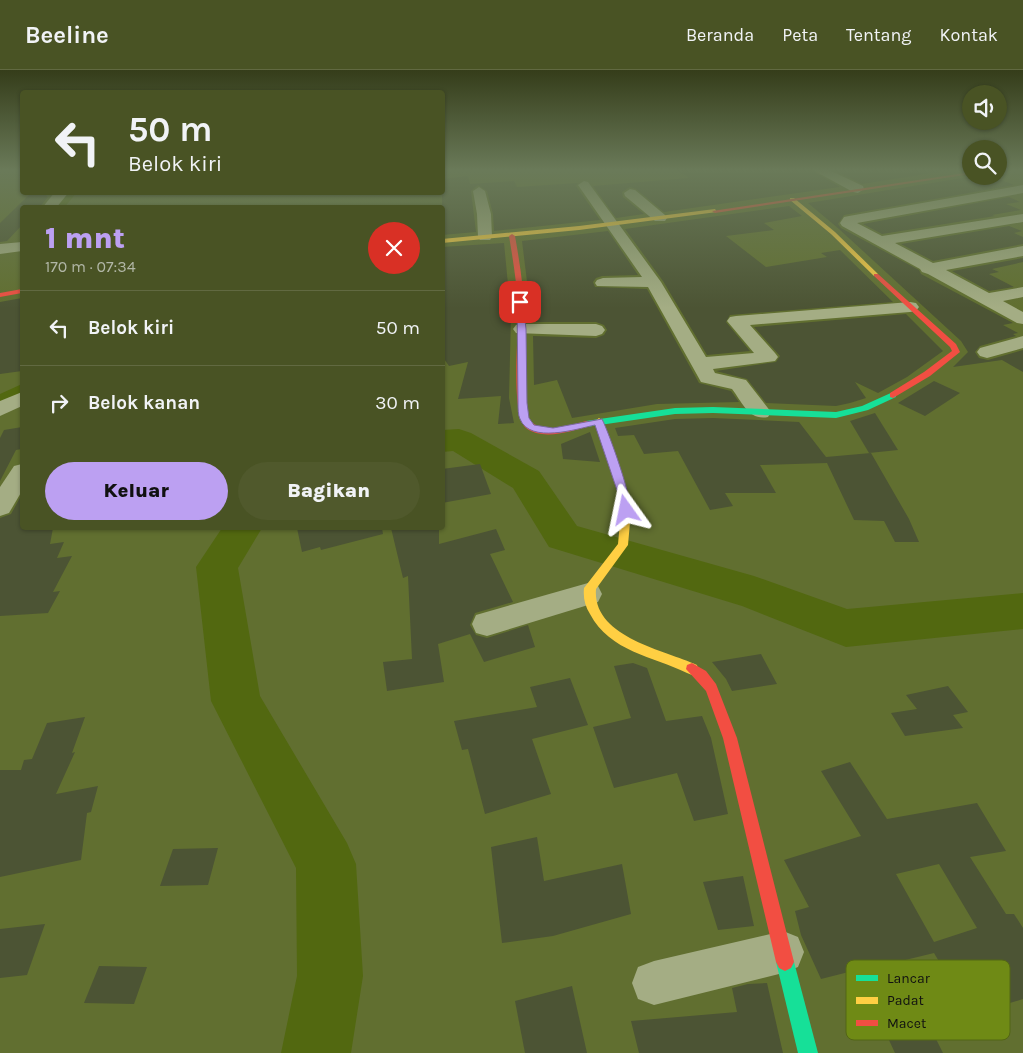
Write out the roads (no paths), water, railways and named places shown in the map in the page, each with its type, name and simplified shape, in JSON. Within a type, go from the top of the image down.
[{"type":"street","points":[[484,216],[485,237]]},
{"type":"street","points":[[607,216],[653,282],[708,378],[733,382],[742,387],[760,412]]},
{"type":"street","points":[[445,241],[512,236],[674,216]]},
{"type":"street","points":[[512,236],[518,268],[522,329],[522,403],[524,419],[531,427],[553,431],[599,421],[675,411],[713,410],[851,414],[917,382],[956,352],[953,346],[813,216]]},
{"type":"street","points":[[874,216],[847,221],[847,223],[1023,319]]},
{"type":"street","points":[[1006,216],[1019,221]]},
{"type":"street","points":[[881,241],[1019,221]]},
{"type":"street","points":[[0,249],[20,247]]},
{"type":"street","points":[[928,268],[1023,251]]},
{"type":"street","points":[[604,283],[653,282]]},
{"type":"street","points":[[0,295],[20,291]]},
{"type":"street","points":[[986,299],[1023,292]]},
{"type":"street","points":[[699,364],[768,357],[736,321],[910,307]]},
{"type":"street","points":[[522,329],[596,330]]},
{"type":"street","points":[[987,352],[1023,342]]},
{"type":"street","points":[[0,394],[20,384]]},
{"type":"street","points":[[0,410],[20,399]]},
{"type":"street","points":[[599,421],[624,496],[626,510],[623,545],[594,584],[591,608],[603,625],[619,640],[641,651],[686,664],[703,677],[716,700],[730,738],[808,1053]]},
{"type":"street","points":[[0,507],[20,475]]},
{"type":"street","points":[[487,624],[594,584]]},
{"type":"street","points":[[654,983],[783,952]]},
{"type":"waterway","points":[[0,401],[20,390]]},
{"type":"waterway","points":[[445,441],[459,440],[526,480],[563,537],[754,593],[846,628],[1023,611]]},
{"type":"waterway","points":[[241,530],[217,567],[236,701],[326,864],[330,976],[316,1053]]}]
